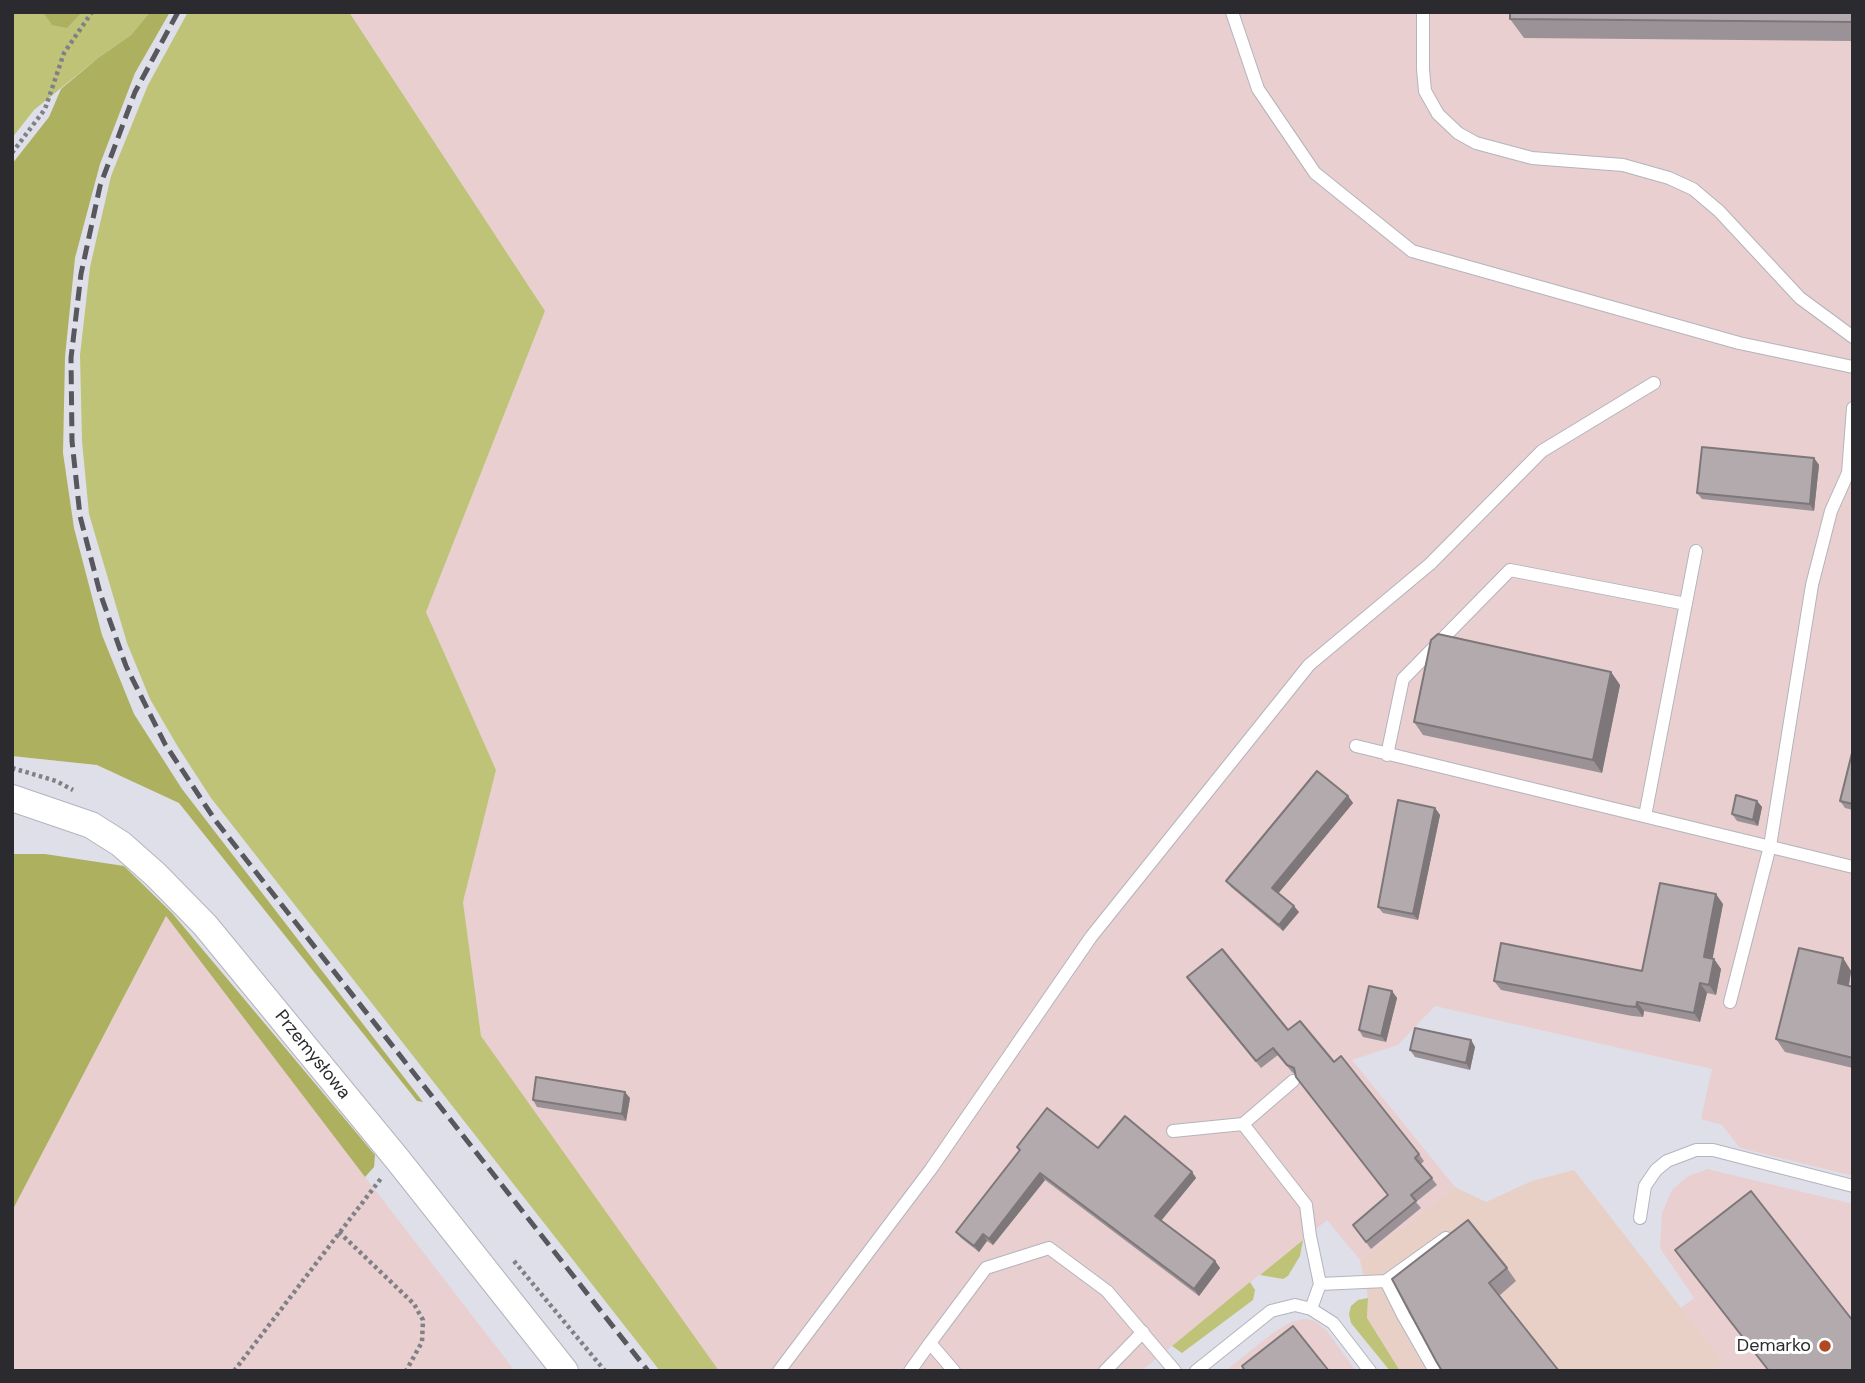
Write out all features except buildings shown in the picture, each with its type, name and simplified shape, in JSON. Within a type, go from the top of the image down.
[{"type":"street","name":"Przemysłowa","points":[[12,798],[91,825],[121,844],[205,925],[398,1160],[565,1371]]},
{"type":"lane","points":[[1232,12],[1258,89],[1315,173],[1412,251],[1739,343],[1853,367]]},
{"type":"lane","points":[[1423,12],[1425,91],[1438,114],[1458,133],[1476,143],[1532,158],[1623,165],[1669,178],[1693,189],[1719,211],[1800,298],[1853,337]]},
{"type":"lane","points":[[779,1371],[931,1169],[1091,937],[1309,665],[1430,564],[1542,451],[1654,383]]},
{"type":"lane","points":[[1730,1002],[1770,846],[1812,585],[1831,511],[1851,473],[1853,408]]},
{"type":"lane","points":[[1645,816],[1696,551]]},
{"type":"lane","points":[[1387,755],[1403,678],[1510,570],[1686,604]]},
{"type":"lane","points":[[1356,746],[1853,867]]},
{"type":"lane","points":[[1174,1131],[1243,1124],[1293,1081]]},
{"type":"lane","points":[[1243,1124],[1306,1205],[1320,1284],[1311,1309]]},
{"type":"lane","points":[[1640,1218],[1645,1186],[1656,1170],[1667,1161],[1696,1150],[1713,1150],[1853,1186]]},
{"type":"lane","points":[[1320,1284],[1386,1280],[1457,1230]]},
{"type":"lane","points":[[910,1371],[986,1268],[1049,1248],[1107,1291],[1175,1371]]},
{"type":"lane","points":[[1386,1280],[1435,1371]]},
{"type":"lane","points":[[1199,1370],[1271,1311],[1295,1305],[1311,1309],[1334,1322],[1370,1371]]},
{"type":"lane","points":[[1105,1371],[1143,1332]]},
{"type":"lane","points":[[930,1343],[954,1371]]},
{"type":"path","points":[[12,153],[46,109],[64,53],[92,12]]},
{"type":"path","points":[[234,1371],[372,1189],[398,1160]]},
{"type":"path","points":[[339,1232],[414,1304],[423,1320],[422,1342],[406,1371]]},
{"type":"shaded area","points":[[349,12],[1853,12],[1853,1176],[1740,1148],[1722,1125],[1701,1119],[1712,1069],[1435,1006],[1398,1045],[1352,1060],[1455,1187],[1360,1260],[1327,1220],[1141,1371],[718,1371],[512,1093],[481,1036],[463,902],[496,770],[426,612],[545,311]]},
{"type":"shaded area","points":[[166,916],[515,1371],[12,1371],[12,1211]]},
{"type":"shaded area","points":[[1707,1169],[1853,1204],[1853,1371],[1713,1371],[1723,1362],[1681,1308],[1694,1298],[1660,1248],[1662,1213],[1672,1190],[1687,1177]]},
{"type":"shaded area","points":[[1574,1170],[1724,1363],[1713,1371],[1400,1371],[1367,1318],[1368,1298],[1360,1260],[1455,1187],[1486,1202],[1532,1181]]},
{"type":"shaded area","points":[[1305,1319],[1315,1321],[1326,1330],[1356,1371],[1225,1371],[1273,1333],[1291,1322]]},
{"type":"green space","points":[[12,12],[150,12],[131,35],[34,110],[12,138]]},
{"type":"green space","points":[[43,12],[82,12],[67,28],[52,25]]},
{"type":"green space","points":[[150,12],[170,12],[135,73],[100,164],[75,258],[65,357],[63,453],[74,528],[102,635],[134,714],[182,789],[423,1102],[417,1101],[179,803],[97,765],[12,756],[12,164],[49,117],[61,89],[131,35]]},
{"type":"green space","points":[[188,12],[349,12],[545,311],[426,612],[496,770],[463,902],[481,1036],[719,1371],[660,1371],[211,798],[150,699],[127,643],[89,514],[82,441],[80,355],[90,267],[111,176],[148,85]]},
{"type":"green space","points":[[12,854],[45,854],[124,866],[172,913],[375,1155],[374,1167],[365,1177],[166,916],[12,1211]]},
{"type":"green space","points":[[1303,1240],[1300,1256],[1288,1276],[1283,1279],[1260,1275]]},
{"type":"green space","points":[[1250,1282],[1255,1290],[1253,1300],[1182,1353],[1172,1346]]},
{"type":"green space","points":[[1368,1298],[1367,1318],[1400,1371],[1390,1371],[1351,1323],[1351,1306],[1358,1300]]},
{"type":"railway","points":[[178,12],[135,92],[100,186],[81,274],[71,358],[72,441],[80,516],[100,593],[126,666],[165,744],[215,820],[648,1371]]},
{"type":"place","name":"Demarko","points":[[1825,1346]]}]
